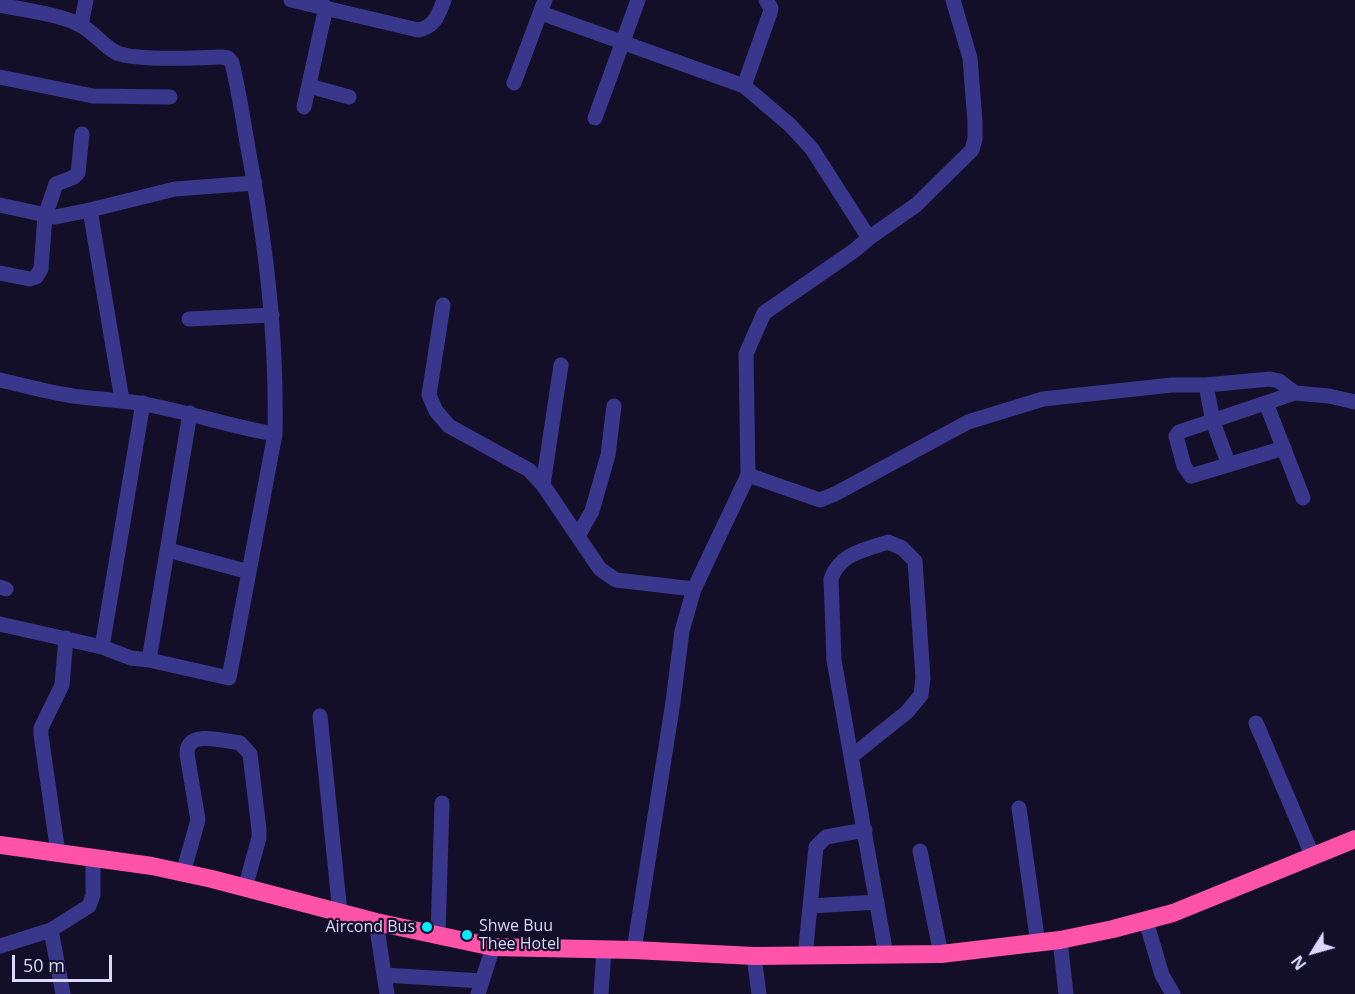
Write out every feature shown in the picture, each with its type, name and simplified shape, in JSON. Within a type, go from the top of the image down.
[{"type":"highway","points":[[0,845],[93,857],[183,873],[376,922],[493,947],[634,950],[754,957],[941,954],[1060,940],[1173,913],[1355,839]]},
{"type":"street","points":[[81,25],[87,0]]},
{"type":"street","points":[[291,0],[418,30],[428,28],[435,22],[444,0]]},
{"type":"street","points":[[595,118],[638,0]]},
{"type":"street","points":[[744,87],[770,13],[771,8],[766,0]]},
{"type":"street","points":[[634,950],[682,631],[694,589],[748,475],[746,354],[764,313],[855,250],[916,204],[972,150],[975,139],[975,122],[970,58],[953,0]]},
{"type":"street","points":[[0,5],[36,12],[81,25],[103,44],[118,53],[133,57],[228,58],[233,68],[268,267],[275,403],[274,434],[229,678],[131,658],[102,647],[0,624]]},
{"type":"street","points":[[514,83],[543,6],[623,43],[744,87],[790,125],[812,149],[869,238]]},
{"type":"street","points":[[304,107],[326,7]]},
{"type":"street","points":[[0,77],[93,96],[170,97]]},
{"type":"street","points":[[309,86],[349,96]]},
{"type":"street","points":[[0,273],[30,279],[36,277],[40,268],[45,216],[56,184],[78,173],[82,134]]},
{"type":"street","points":[[0,205],[55,217],[175,189],[255,183]]},
{"type":"street","points":[[90,210],[122,400]]},
{"type":"street","points":[[444,305],[429,395],[436,411],[449,426],[529,470],[543,485],[600,569],[616,580],[694,589]]},
{"type":"street","points":[[189,319],[272,315]]},
{"type":"street","points":[[543,485],[561,365]]},
{"type":"street","points":[[748,475],[820,500],[968,422],[1044,399],[1172,385],[1206,385],[1270,379],[1279,381],[1294,393]]},
{"type":"street","points":[[0,380],[80,397],[143,403],[274,434]]},
{"type":"street","points":[[1206,385],[1213,422],[1230,465]]},
{"type":"street","points":[[1284,448],[1191,476],[1184,466],[1176,436],[1179,432],[1294,393],[1329,396],[1355,402]]},
{"type":"street","points":[[102,647],[143,403]]},
{"type":"street","points":[[1266,403],[1303,498]]},
{"type":"street","points":[[578,537],[592,511],[604,466],[614,406]]},
{"type":"street","points":[[149,660],[190,413]]},
{"type":"street","points":[[852,756],[907,712],[921,695],[923,678],[915,561],[902,548],[888,542],[846,556],[835,567],[831,579],[834,660],[886,955]]},
{"type":"street","points":[[168,550],[249,572]]},
{"type":"street","points":[[58,853],[41,728],[62,685],[66,638]]},
{"type":"street","points":[[320,716],[340,913]]},
{"type":"street","points":[[1256,723],[1313,856]]},
{"type":"street","points":[[183,873],[198,820],[187,754],[188,744],[200,738],[240,743],[250,754],[259,830],[259,838],[245,888]]},
{"type":"street","points":[[438,935],[442,803]]},
{"type":"street","points":[[1019,808],[1038,944]]},
{"type":"street","points":[[806,956],[816,847],[826,837],[865,830]]},
{"type":"street","points":[[920,851],[941,954]]},
{"type":"street","points":[[0,946],[51,930],[89,906],[93,895],[93,857]]},
{"type":"street","points":[[811,906],[877,902]]},
{"type":"street","points":[[1146,921],[1166,992]]},
{"type":"street","points":[[376,922],[387,994]]},
{"type":"street","points":[[51,930],[63,994]]},
{"type":"street","points":[[1060,940],[1066,994]]},
{"type":"street","points":[[384,975],[480,988],[493,947]]},
{"type":"street","points":[[601,994],[604,949]]},
{"type":"street","points":[[754,957],[759,994]]},
{"type":"place","name":"Aircond Bus","points":[[427,927]]},
{"type":"place","name":"Shwe Buu Thee Hotel","points":[[467,935]]}]
